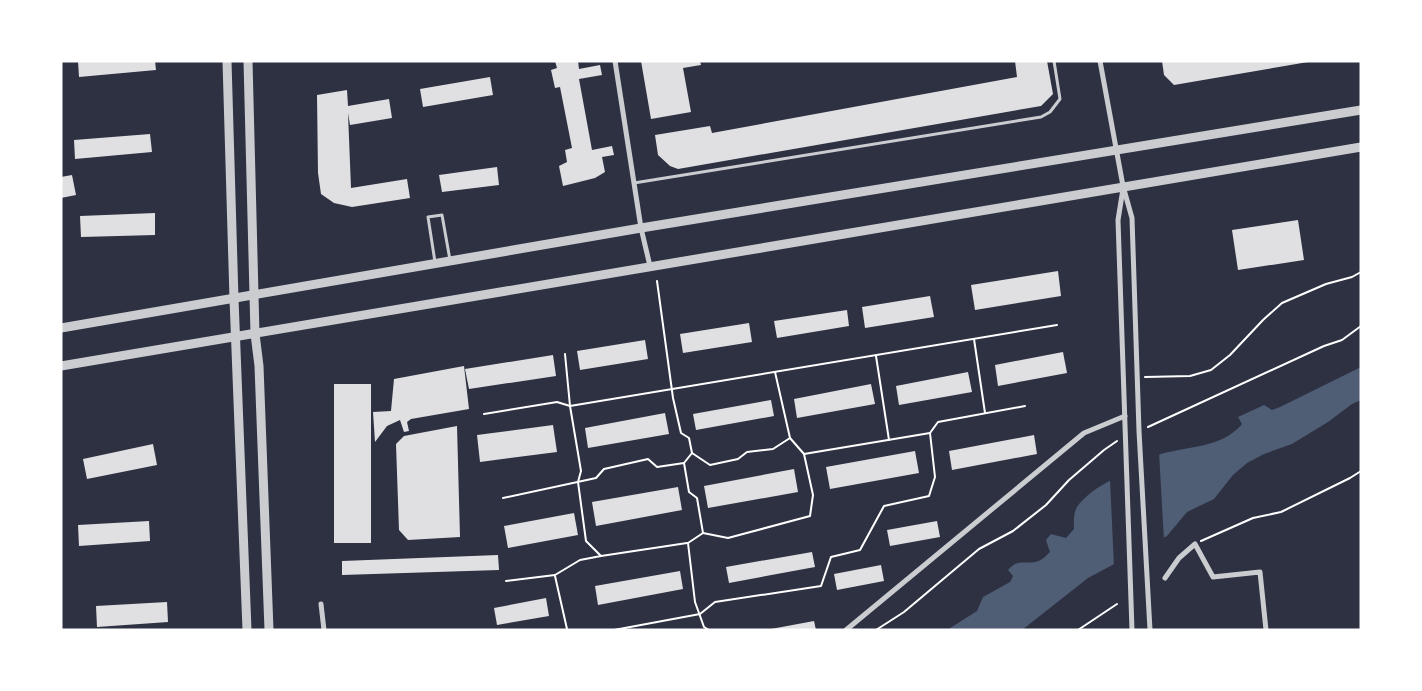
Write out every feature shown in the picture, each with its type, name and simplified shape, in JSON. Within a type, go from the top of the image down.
[{"type":"street","points":[[227,61],[235,337],[247,630]]},
{"type":"street","points":[[248,61],[255,334],[259,366],[269,630]]},
{"type":"street","points":[[615,61],[641,228],[650,266]]},
{"type":"street","points":[[1100,61],[1123,186],[1132,218],[1139,431],[1150,630]]},
{"type":"street","points":[[61,328],[641,228],[1361,110]]},
{"type":"street","points":[[61,366],[1361,146]]},
{"type":"street","points":[[1123,186],[1118,220],[1132,630]]},
{"type":"street","points":[[846,630],[1084,433],[1125,416]]},
{"type":"street","points":[[1165,578],[1179,558],[1195,544],[1213,577],[1260,572],[1266,630]]},
{"type":"street","points":[[321,604],[324,630]]},
{"type":"lane","points":[[634,183],[1041,117],[1050,112],[1060,99],[1054,61]]},
{"type":"lane","points":[[435,264],[428,217],[442,215],[450,261]]},
{"type":"path","points":[[1138,377],[1190,376],[1211,370],[1230,355],[1263,320],[1282,304],[1326,284],[1352,277],[1361,272]]},
{"type":"path","points":[[657,281],[672,388],[681,433],[689,438],[692,453],[710,465],[738,459],[747,452],[773,449],[790,438]]},
{"type":"path","points":[[484,414],[557,402],[570,406],[1057,325]]},
{"type":"path","points":[[1139,431],[1324,346],[1342,340],[1361,326]]},
{"type":"path","points":[[974,339],[985,413]]},
{"type":"path","points":[[565,354],[570,406],[581,471],[578,482],[586,542],[601,556]]},
{"type":"path","points":[[876,355],[888,440]]},
{"type":"path","points":[[506,581],[555,575],[580,560],[688,543],[703,533],[728,538],[810,516],[813,495],[804,454],[790,438],[775,372]]},
{"type":"path","points":[[614,630],[700,614],[714,602],[821,586],[831,557],[860,550],[884,506],[929,496],[934,477],[930,433],[938,422],[1025,406]]},
{"type":"path","points":[[804,454],[930,433]]},
{"type":"path","points":[[876,630],[904,612],[979,549],[1013,531],[1046,505],[1069,480],[1097,456],[1126,436]]},
{"type":"path","points":[[503,498],[596,478],[604,469],[648,459],[657,467],[684,463],[692,453]]},
{"type":"path","points":[[684,463],[689,492],[697,498],[703,533]]},
{"type":"path","points":[[1195,544],[1253,518],[1281,512],[1361,471]]},
{"type":"path","points":[[688,543],[695,602],[704,627],[709,630]]},
{"type":"path","points":[[555,575],[566,630]]},
{"type":"path","points":[[1078,630],[1117,604]]},
{"type":"water","points":[[1361,367],[1361,400],[1292,444],[1264,454],[1247,463],[1233,475],[1214,499],[1187,512],[1167,536],[1088,578],[1022,630],[947,630],[977,611],[983,597],[1010,582],[1013,576],[1008,570],[1014,564],[1037,561],[1047,555],[1050,552],[1046,540],[1051,534],[1066,538],[1074,529],[1074,515],[1077,507],[1098,488],[1158,455],[1205,445],[1225,438],[1242,424],[1238,417],[1264,405],[1272,410],[1280,407]]},
{"type":"pier","points":[[1159,452],[1164,541],[1114,567],[1110,479]]},
{"type":"building","points":[[78,61],[155,61],[156,70],[79,77]]},
{"type":"building","points":[[555,61],[578,61],[579,69],[600,65],[602,75],[579,79],[592,150],[612,146],[614,155],[602,157],[605,172],[595,178],[563,186],[559,166],[567,162],[565,150],[572,148],[560,87],[555,88],[551,70],[557,68]]},
{"type":"building","points":[[641,61],[700,61],[701,65],[683,68],[691,112],[651,119]]},
{"type":"building","points":[[1015,61],[1047,61],[1053,94],[1041,106],[678,169],[670,166],[658,155],[655,135],[710,126],[712,133],[1017,77]]},
{"type":"building","points":[[1162,61],[1308,62],[1174,85],[1164,75]]},
{"type":"building","points":[[490,77],[493,95],[423,107],[420,89]]},
{"type":"building","points":[[347,90],[348,106],[389,99],[392,118],[350,125],[348,113],[351,188],[407,179],[410,198],[352,207],[334,203],[321,194],[318,173],[317,95]]},
{"type":"building","points":[[150,134],[152,152],[75,159],[74,140]]},
{"type":"building","points":[[497,167],[499,185],[442,192],[439,175]]},
{"type":"building","points":[[72,175],[76,195],[61,198],[61,177]]},
{"type":"building","points":[[155,213],[155,235],[81,237],[80,216]]},
{"type":"building","points":[[1298,220],[1304,260],[1238,270],[1232,230]]},
{"type":"building","points":[[1058,271],[1061,296],[975,310],[971,285]]},
{"type":"building","points":[[930,296],[934,317],[865,328],[862,307]]},
{"type":"building","points":[[847,310],[849,326],[777,338],[774,321]]},
{"type":"building","points":[[749,323],[752,342],[683,353],[680,334]]},
{"type":"building","points":[[645,340],[648,359],[580,370],[577,351]]},
{"type":"building","points":[[1063,352],[1067,373],[998,386],[995,365]]},
{"type":"building","points":[[553,355],[556,376],[469,389],[465,369]]},
{"type":"building","points":[[464,366],[469,409],[411,419],[407,422],[409,431],[404,432],[400,420],[387,426],[375,442],[373,412],[391,411],[394,379]]},
{"type":"building","points":[[968,372],[972,392],[899,405],[896,386]]},
{"type":"building","points":[[334,384],[371,384],[371,543],[334,543]]},
{"type":"building","points":[[871,384],[875,404],[797,418],[794,399]]},
{"type":"building","points":[[771,400],[774,416],[696,430],[693,414]]},
{"type":"building","points":[[665,413],[669,434],[588,448],[585,428]]},
{"type":"building","points":[[553,425],[557,452],[480,462],[477,435]]},
{"type":"building","points":[[457,426],[460,537],[408,540],[399,530],[396,444],[404,436]]},
{"type":"building","points":[[1034,435],[1037,454],[952,470],[949,451]]},
{"type":"building","points":[[153,444],[157,465],[87,479],[83,459]]},
{"type":"building","points":[[915,451],[919,473],[830,489],[826,467]]},
{"type":"building","points":[[794,469],[798,492],[708,508],[704,486]]},
{"type":"building","points":[[678,487],[682,510],[596,526],[592,502]]},
{"type":"building","points":[[574,513],[578,535],[508,548],[504,526]]},
{"type":"building","points":[[149,521],[150,541],[79,546],[78,525]]},
{"type":"building","points":[[937,521],[940,537],[890,546],[887,530]]},
{"type":"building","points":[[812,552],[815,567],[729,583],[726,567]]},
{"type":"building","points":[[498,555],[499,570],[342,575],[342,561]]},
{"type":"building","points":[[881,565],[884,581],[837,590],[834,574]]},
{"type":"building","points":[[680,571],[683,589],[598,605],[595,586]]},
{"type":"building","points":[[546,598],[549,616],[497,625],[494,608]]},
{"type":"building","points":[[167,602],[168,622],[97,627],[96,606]]},
{"type":"building","points":[[814,621],[816,630],[771,630],[771,629]]}]
